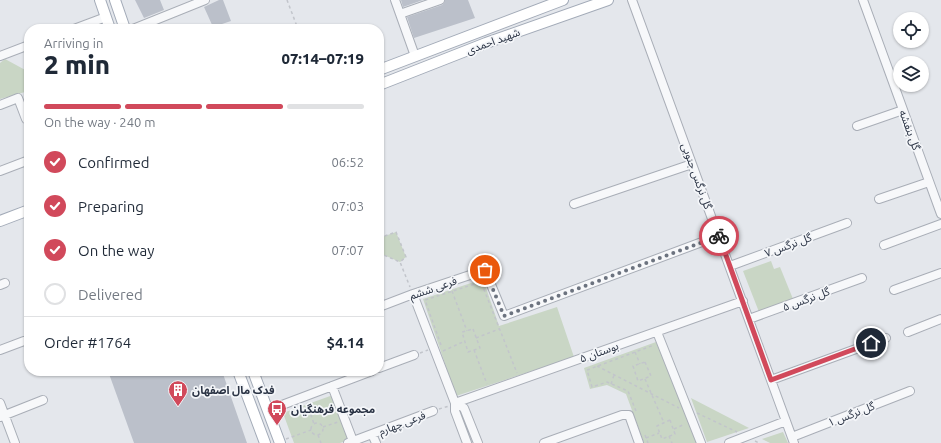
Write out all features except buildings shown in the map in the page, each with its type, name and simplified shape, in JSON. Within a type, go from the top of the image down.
[{"type":"main road","points":[[100,0],[108,24]]},
{"type":"main road","points":[[115,0],[124,24]]},
{"type":"main road","name":"شهید احمدی","points":[[384,68],[563,0]]},
{"type":"main road","name":"شهید احمدی","points":[[384,83],[608,0]]},
{"type":"main road","points":[[0,213],[24,205]]},
{"type":"main road","points":[[0,221],[24,212]]},
{"type":"main road","points":[[240,376],[265,443]]},
{"type":"main road","points":[[255,376],[280,443]]},
{"type":"street","points":[[146,24],[205,0]]},
{"type":"street","points":[[395,0],[415,56]]},
{"type":"street","points":[[400,14],[440,0]]},
{"type":"street","name":"گل نرگس جنوبی","points":[[632,0],[793,440]]},
{"type":"street","name":"گل بنفشه","points":[[863,0],[941,214]]},
{"type":"street","points":[[87,24],[106,17]]},
{"type":"street","points":[[0,56],[24,47]]},
{"type":"street","points":[[0,105],[18,98],[24,114]]},
{"type":"street","points":[[857,126],[903,110]]},
{"type":"street","points":[[0,171],[24,162]]},
{"type":"street","points":[[574,204],[692,164]]},
{"type":"street","points":[[879,199],[929,182]]},
{"type":"street","name":"گل نرگس ۷","points":[[730,266],[847,223]]},
{"type":"street","points":[[884,245],[941,224]]},
{"type":"street","name":"فرعی ششم","points":[[384,305],[485,270],[504,316],[718,236]]},
{"type":"street","points":[[894,290],[941,273]]},
{"type":"street","name":"گل نرگس ۵","points":[[749,320],[862,278]]},
{"type":"street","points":[[413,294],[438,351],[455,403],[455,411],[467,443]]},
{"type":"street","name":"بوستان ۵","points":[[455,403],[743,302]]},
{"type":"street","points":[[908,332],[941,319]]},
{"type":"street","points":[[657,332],[684,409],[701,443]]},
{"type":"street","points":[[771,380],[886,338]]},
{"type":"street","points":[[0,350],[24,341]]},
{"type":"street","points":[[384,366],[414,355]]},
{"type":"street","points":[[282,405],[359,376]]},
{"type":"street","points":[[332,386],[351,442]]},
{"type":"street","name":"گل نرگس ۱","points":[[793,440],[910,391]]},
{"type":"street","points":[[2,416],[43,400]]},
{"type":"street","points":[[0,403],[2,416],[15,443]]},
{"type":"street","points":[[455,403],[464,408],[478,443]]},
{"type":"street","name":"فرعی چهارم","points":[[351,442],[433,411]]},
{"type":"street","points":[[544,443],[622,415],[632,413],[641,441]]},
{"type":"street","points":[[729,443],[786,421]]},
{"type":"street","points":[[372,434],[376,443]]},
{"type":"path","points":[[287,0],[296,24]]},
{"type":"path","points":[[384,236],[396,232],[406,258],[400,262]]},
{"type":"path","points":[[384,255],[400,262],[413,294]]},
{"type":"path","points":[[438,351],[426,300],[452,290],[481,282],[518,376]]},
{"type":"path","points":[[452,290],[467,331]]},
{"type":"path","points":[[473,329],[476,338],[480,348],[468,352],[462,332],[473,329]]},
{"type":"path","points":[[476,338],[500,329]]},
{"type":"path","points":[[414,355],[438,351],[465,342]]},
{"type":"path","points":[[632,413],[628,391],[607,382],[592,387],[587,370],[654,345]]},
{"type":"path","points":[[474,350],[488,386]]},
{"type":"path","points":[[635,352],[640,364]]},
{"type":"path","points":[[645,362],[651,376],[645,378],[638,381],[632,366],[645,362]]},
{"type":"path","points":[[597,366],[651,394],[759,443]]},
{"type":"path","points":[[611,384],[614,375]]},
{"type":"path","points":[[645,378],[664,423]]},
{"type":"path","points":[[433,411],[455,403]]},
{"type":"path","points":[[307,404],[314,424]]},
{"type":"path","points":[[670,420],[673,429],[675,434],[662,439],[657,426],[670,420]]},
{"type":"path","points":[[323,427],[342,421]]},
{"type":"path","points":[[314,424],[318,423],[323,427]]},
{"type":"path","points":[[292,437],[311,430],[311,427],[314,424]]},
{"type":"path","points":[[673,429],[687,424]]},
{"type":"path","points":[[318,435],[323,432],[323,427]]},
{"type":"path","points":[[311,430],[314,435],[318,435]]},
{"type":"path","points":[[641,441],[643,431]]},
{"type":"path","points":[[641,441],[659,433]]},
{"type":"path","points":[[318,435],[321,443]]},
{"type":"path","points":[[669,436],[672,443]]},
{"type":"path","points":[[641,441],[648,443]]},
{"type":"green space","points":[[5,59],[24,69],[24,92],[0,99],[0,63]]},
{"type":"green space","points":[[396,232],[406,257],[400,262],[384,255],[384,236]]},
{"type":"green space","points":[[771,261],[774,269],[780,267],[793,299],[759,312],[743,271]]},
{"type":"green space","points":[[483,279],[499,326],[557,307],[574,357],[456,396],[423,299]]},
{"type":"green space","points":[[656,342],[697,443],[644,443],[626,394],[607,385],[590,389],[584,368]]},
{"type":"green space","points":[[333,395],[349,440],[340,443],[294,443],[283,413]]},
{"type":"green space","points":[[691,398],[749,428],[707,442]]},
{"type":"green space","points":[[783,432],[788,443],[770,443],[762,439]]},
{"type":"way so far","points":[[485,270],[504,316],[719,236]]},
{"type":"place","name":"فدک مال اصفهان","points":[[178,407]]},
{"type":"place","name":"مجموعه فرهنگیان","points":[[277,426]]},
{"type":"route","points":[[719,236],[771,380],[871,343]]}]
